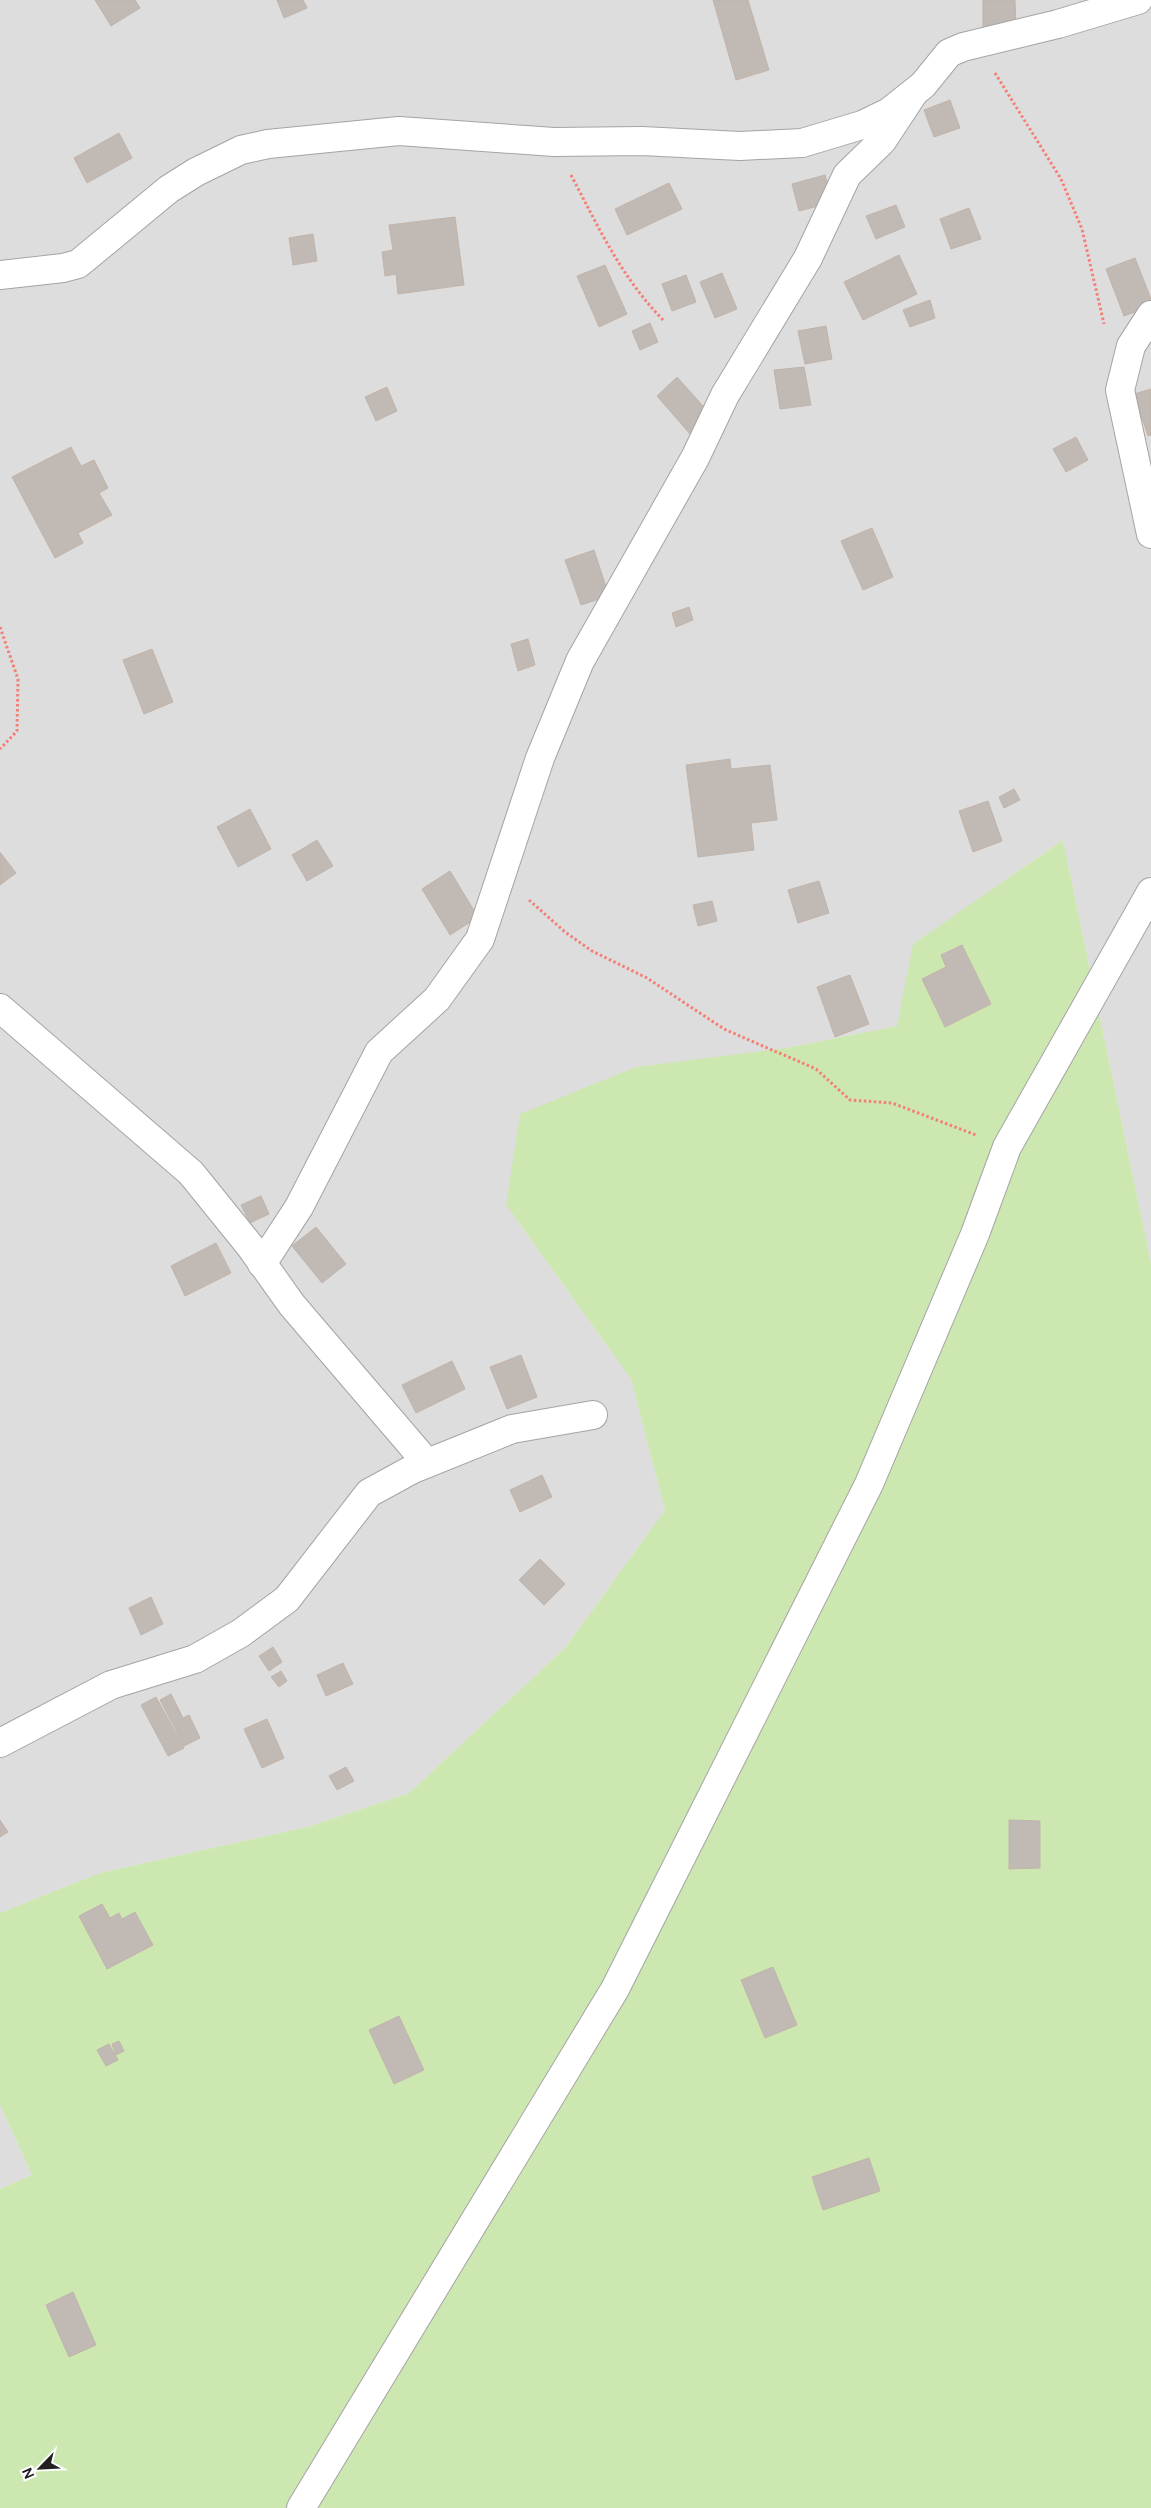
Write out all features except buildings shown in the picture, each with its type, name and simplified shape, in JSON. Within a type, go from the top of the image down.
[{"type":"street","points":[[262,1264],[299,1207],[379,1052],[436,999],[480,939],[540,758],[580,661],[695,458],[725,395],[808,258],[847,174],[882,141],[913,94],[949,53],[977,43],[1058,24],[1138,0]]},
{"type":"street","points":[[0,276],[62,268],[78,264],[169,189],[203,168],[250,148],[268,144],[399,131],[554,142],[642,141],[740,146],[802,143],[862,125],[890,112],[913,94]]},
{"type":"street","points":[[1151,315],[1131,346],[1120,390],[1151,534]]},
{"type":"street","points":[[302,2508],[615,1989],[869,1484],[975,1234],[1007,1147],[1151,892]]},
{"type":"street","points":[[0,1008],[191,1173],[292,1305],[427,1463]]},
{"type":"street","points":[[0,1743],[111,1685],[195,1659],[241,1633],[286,1600],[369,1493],[427,1463],[512,1428],[593,1415]]},
{"type":"path","points":[[977,43],[1061,179],[1082,229],[1106,329]]},
{"type":"path","points":[[554,142],[625,275],[643,300],[664,321]]},
{"type":"path","points":[[0,627],[18,678],[17,731],[0,749]]},
{"type":"path","points":[[500,875],[565,932],[592,951],[647,978],[724,1028],[816,1069],[850,1100],[901,1106],[1007,1147]]},
{"type":"shaded area","points":[[0,0],[1151,0],[1151,1263],[1063,840],[914,944],[898,1026],[786,1048],[506,1205],[631,1379],[665,1510],[565,1648],[409,1793],[307,1827],[100,1873],[0,1913]]},
{"type":"shaded area","points":[[0,2105],[32,2175],[0,2189]]},
{"type":"green space","points":[[1063,840],[1151,1263],[1151,2508],[0,2508],[0,2189],[32,2175],[0,2105],[0,1913],[100,1873],[307,1827],[409,1793],[565,1648],[665,1510],[631,1379],[506,1205],[520,1114],[636,1067],[786,1048],[897,1026],[913,944]]}]
